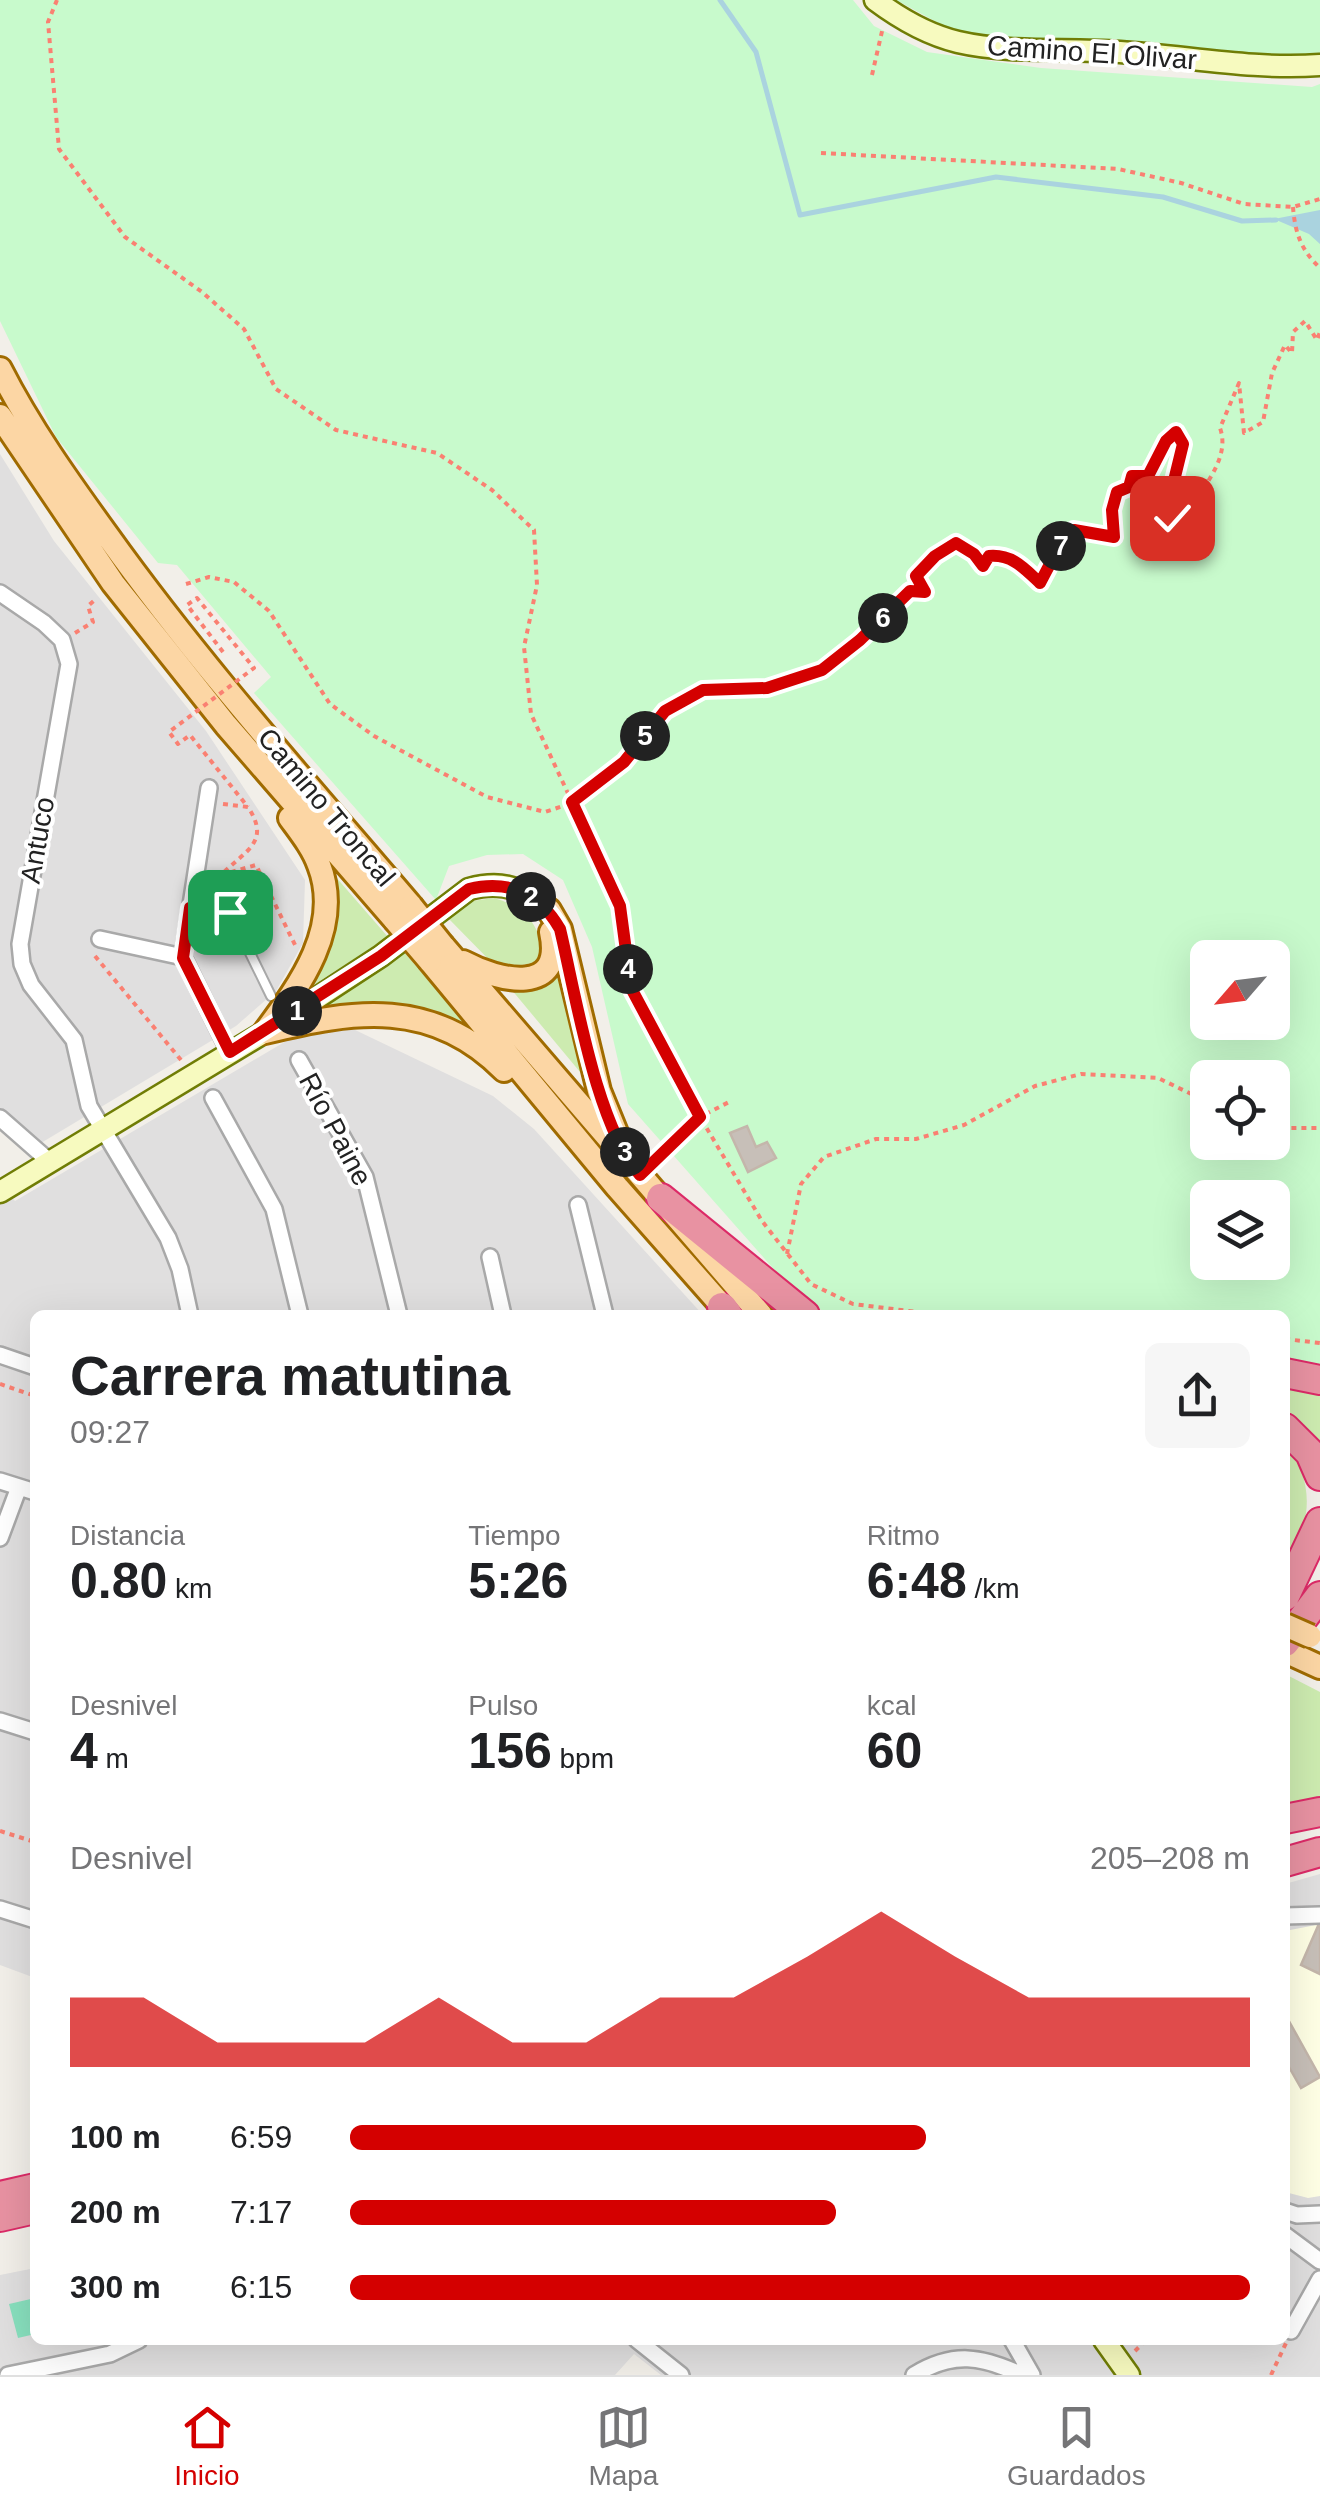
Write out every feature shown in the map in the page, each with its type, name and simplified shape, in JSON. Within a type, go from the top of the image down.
[{"type":"highway","points":[[661,1198],[799,1310]]},
{"type":"highway","points":[[1290,1374],[1320,1380]]},
{"type":"highway","points":[[1290,1433],[1310,1453],[1320,1476]]},
{"type":"highway","points":[[1299,1624],[1320,1522]]},
{"type":"highway","points":[[1299,1624],[1320,1557]]},
{"type":"highway","points":[[1290,1818],[1320,1812]]},
{"type":"highway","points":[[1290,1861],[1320,1852]]},
{"type":"highway","points":[[0,2196],[30,2189]]},
{"type":"highway","points":[[0,2217],[30,2209]]},
{"type":"main road","name":"Camino Troncal","points":[[0,369],[59,469],[131,568],[403,913]]},
{"type":"main road","name":"Camino Troncal","points":[[0,416],[114,583],[226,724],[440,953],[757,1310]]},
{"type":"main road","points":[[226,724],[310,848],[324,883],[325,920],[307,969],[266,1032]]},
{"type":"main road","points":[[440,953],[513,981],[537,975],[546,968],[553,948],[549,923],[536,902]]},
{"type":"main road","points":[[536,902],[549,910],[560,929],[598,1090],[634,1169]]},
{"type":"main road","name":"Camino Troncal","points":[[440,953],[600,1167],[725,1310]]},
{"type":"main road","points":[[266,1032],[331,1016],[373,1014],[410,1017],[440,1026],[486,1052],[600,1167]]},
{"type":"main road","points":[[1299,1624],[1320,1667]]},
{"type":"street","name":"Camino El Olivar","points":[[881,4],[914,24],[955,41],[999,48],[1320,65]]},
{"type":"street","points":[[0,594],[62,640]]},
{"type":"street","name":"Antuco","points":[[62,640],[69,664],[20,954],[31,985],[74,1040],[86,1094],[168,1238],[189,1310]]},
{"type":"street","points":[[209,796],[183,958],[230,1052]]},
{"type":"street","points":[[0,1192],[266,1032],[381,956],[469,889],[486,884],[524,890],[536,902]]},
{"type":"street","points":[[92,941],[183,958]]},
{"type":"street","name":"Río Paine","points":[[299,1060],[365,1177],[398,1310]]},
{"type":"street","points":[[213,1098],[274,1210],[299,1310]]},
{"type":"street","points":[[0,1118],[48,1161]]},
{"type":"street","points":[[578,1205],[604,1310]]},
{"type":"street","points":[[490,1257],[501,1310]]},
{"type":"street","points":[[0,1354],[30,1365]]},
{"type":"street","points":[[0,1481],[30,1490]]},
{"type":"street","points":[[0,1538],[18,1486]]},
{"type":"street","points":[[0,1720],[30,1730]]},
{"type":"street","points":[[0,1908],[30,1918]]},
{"type":"street","points":[[1290,1916],[1320,1915]]},
{"type":"street","points":[[1290,2213],[1320,2214]]},
{"type":"street","points":[[1290,2239],[1320,2261]]},
{"type":"street","points":[[1292,2331],[1320,2279]]},
{"type":"street","points":[[8,2375],[110,2354],[129,2345]]},
{"type":"street","points":[[643,2345],[679,2374]]},
{"type":"street","points":[[1015,2345],[1032,2375]]},
{"type":"street","points":[[1108,2345],[1129,2375]]},
{"type":"street","points":[[914,2375],[952,2359],[972,2358],[1022,2375]]},
{"type":"lane","points":[[190,908],[222,904],[230,912],[271,996]]},
{"type":"path","points":[[56,0],[48,22],[59,149],[125,237],[202,292],[244,329],[276,389],[336,430],[438,454],[492,490],[534,530],[537,584],[524,646],[530,714],[620,906],[631,988],[700,1117],[762,1220],[810,1284],[853,1304],[901,1310]]},
{"type":"path","points":[[872,75],[881,4]]},
{"type":"path","points":[[820,153],[1118,168],[1244,204],[1293,207],[1320,199]]},
{"type":"path","points":[[1293,207],[1294,233],[1308,257],[1320,268]]},
{"type":"path","points":[[186,584],[208,577],[234,582],[269,611],[330,704],[374,736],[487,797],[546,812],[572,802],[624,762],[665,711],[703,690],[767,688],[822,670],[860,640],[910,591],[925,592],[916,576],[935,556],[956,543],[974,554],[983,566],[989,556],[1012,558],[1040,583],[1052,550],[1063,545],[1074,530],[1114,537],[1112,510],[1117,492],[1129,487],[1132,476],[1148,476],[1166,441],[1176,432],[1183,444],[1170,497],[1172,518],[1184,522],[1192,503],[1211,479],[1225,441],[1220,428],[1239,383],[1244,433],[1263,422],[1272,373],[1285,345],[1292,353],[1293,332],[1305,322],[1317,340],[1320,332]]},
{"type":"path","points":[[62,640],[93,622],[88,606],[114,583]]},
{"type":"path","points":[[223,652],[187,604],[197,598],[254,668],[168,732],[178,744],[190,735],[260,825],[258,838],[220,875],[256,866],[307,969]]},
{"type":"path","points":[[209,796],[248,807]]},
{"type":"path","points":[[92,941],[194,1076]]},
{"type":"path","points":[[787,1254],[800,1184],[824,1157],[876,1139],[916,1140],[964,1125],[1035,1086],[1080,1074],[1158,1078],[1190,1093]]},
{"type":"path","points":[[634,1169],[700,1117],[729,1102]]},
{"type":"path","points":[[1290,1128],[1320,1128]]},
{"type":"path","points":[[1290,1340],[1320,1343]]},
{"type":"path","points":[[0,1384],[30,1394]]},
{"type":"path","points":[[0,1831],[30,1840]]},
{"type":"path","points":[[1290,2335],[1292,2331]]},
{"type":"path","points":[[1270,2375],[1285,2345]]},
{"type":"shaded area","points":[[0,454],[54,541],[206,731],[305,880],[303,943],[276,991],[236,1026],[41,1143],[0,1108]]},
{"type":"shaded area","points":[[351,1028],[493,1096],[534,1129],[698,1310],[30,1310],[30,1976],[0,1965],[0,1185],[15,1201],[293,1037]]},
{"type":"shaded area","points":[[1320,1874],[1320,2375],[661,2375],[634,2354],[615,2375],[0,2375],[0,2275],[30,2269],[30,2345],[1290,2345],[1290,1883]]},
{"type":"shaded area","points":[[1320,1927],[1320,2196],[1308,2198],[1290,2193],[1290,1930]]},
{"type":"green space","points":[[0,0],[853,0],[874,26],[927,52],[1041,68],[1312,87],[1320,84],[1320,1366],[1290,1361],[1290,1310],[821,1310],[794,1292],[628,1104],[592,947],[563,880],[523,854],[487,855],[449,866],[436,900],[254,693],[271,677],[177,565],[158,563],[56,437],[0,321]]},
{"type":"green space","points":[[896,0],[1320,0],[1320,59],[990,39],[942,25]]},
{"type":"green space","points":[[328,868],[388,937],[301,993]]},
{"type":"green space","points":[[494,898],[520,910],[532,922],[544,948],[537,962],[499,970],[449,919],[472,901]]},
{"type":"green space","points":[[404,952],[483,1044],[318,1009]]},
{"type":"green space","points":[[558,961],[585,1078],[511,989]]},
{"type":"green space","points":[[1290,1385],[1320,1390],[1320,1458],[1290,1424]]},
{"type":"green space","points":[[1290,1451],[1302,1473],[1307,1505],[1290,1558]]},
{"type":"green space","points":[[1290,1677],[1320,1692],[1320,1802],[1290,1809]]},
{"type":"green space","points":[[30,2299],[30,2335],[18,2338],[9,2304]]},
{"type":"water","points":[[1320,210],[1320,244],[1309,234],[1274,219]]},
{"type":"building","points":[[747,1126],[756,1147],[767,1142],[776,1158],[748,1172],[730,1133]]},
{"type":"building","points":[[1320,1926],[1320,1974],[1301,1965]]},
{"type":"building","points":[[1290,2023],[1320,2077],[1301,2088],[1290,2069]]},
{"type":"waterway","points":[[720,0],[756,52],[800,215],[996,177],[1163,197],[1242,221],[1276,220]]},
{"type":"route","points":[[230,912],[222,904],[190,908],[183,958],[230,1052],[381,956],[469,889],[486,884],[524,890],[549,910],[560,929],[598,1090],[629,1163],[640,1175],[700,1117],[631,988],[620,906],[572,802],[624,762],[665,711],[703,690],[767,688],[822,670],[860,640],[910,591],[925,592],[916,576],[935,556],[956,543],[974,554],[983,566],[989,556],[1012,558],[1040,583],[1052,550],[1063,545],[1074,530],[1114,537],[1112,510],[1117,492],[1129,487],[1132,476],[1148,476],[1166,441],[1176,432],[1183,444],[1170,497],[1172,518]]}]
